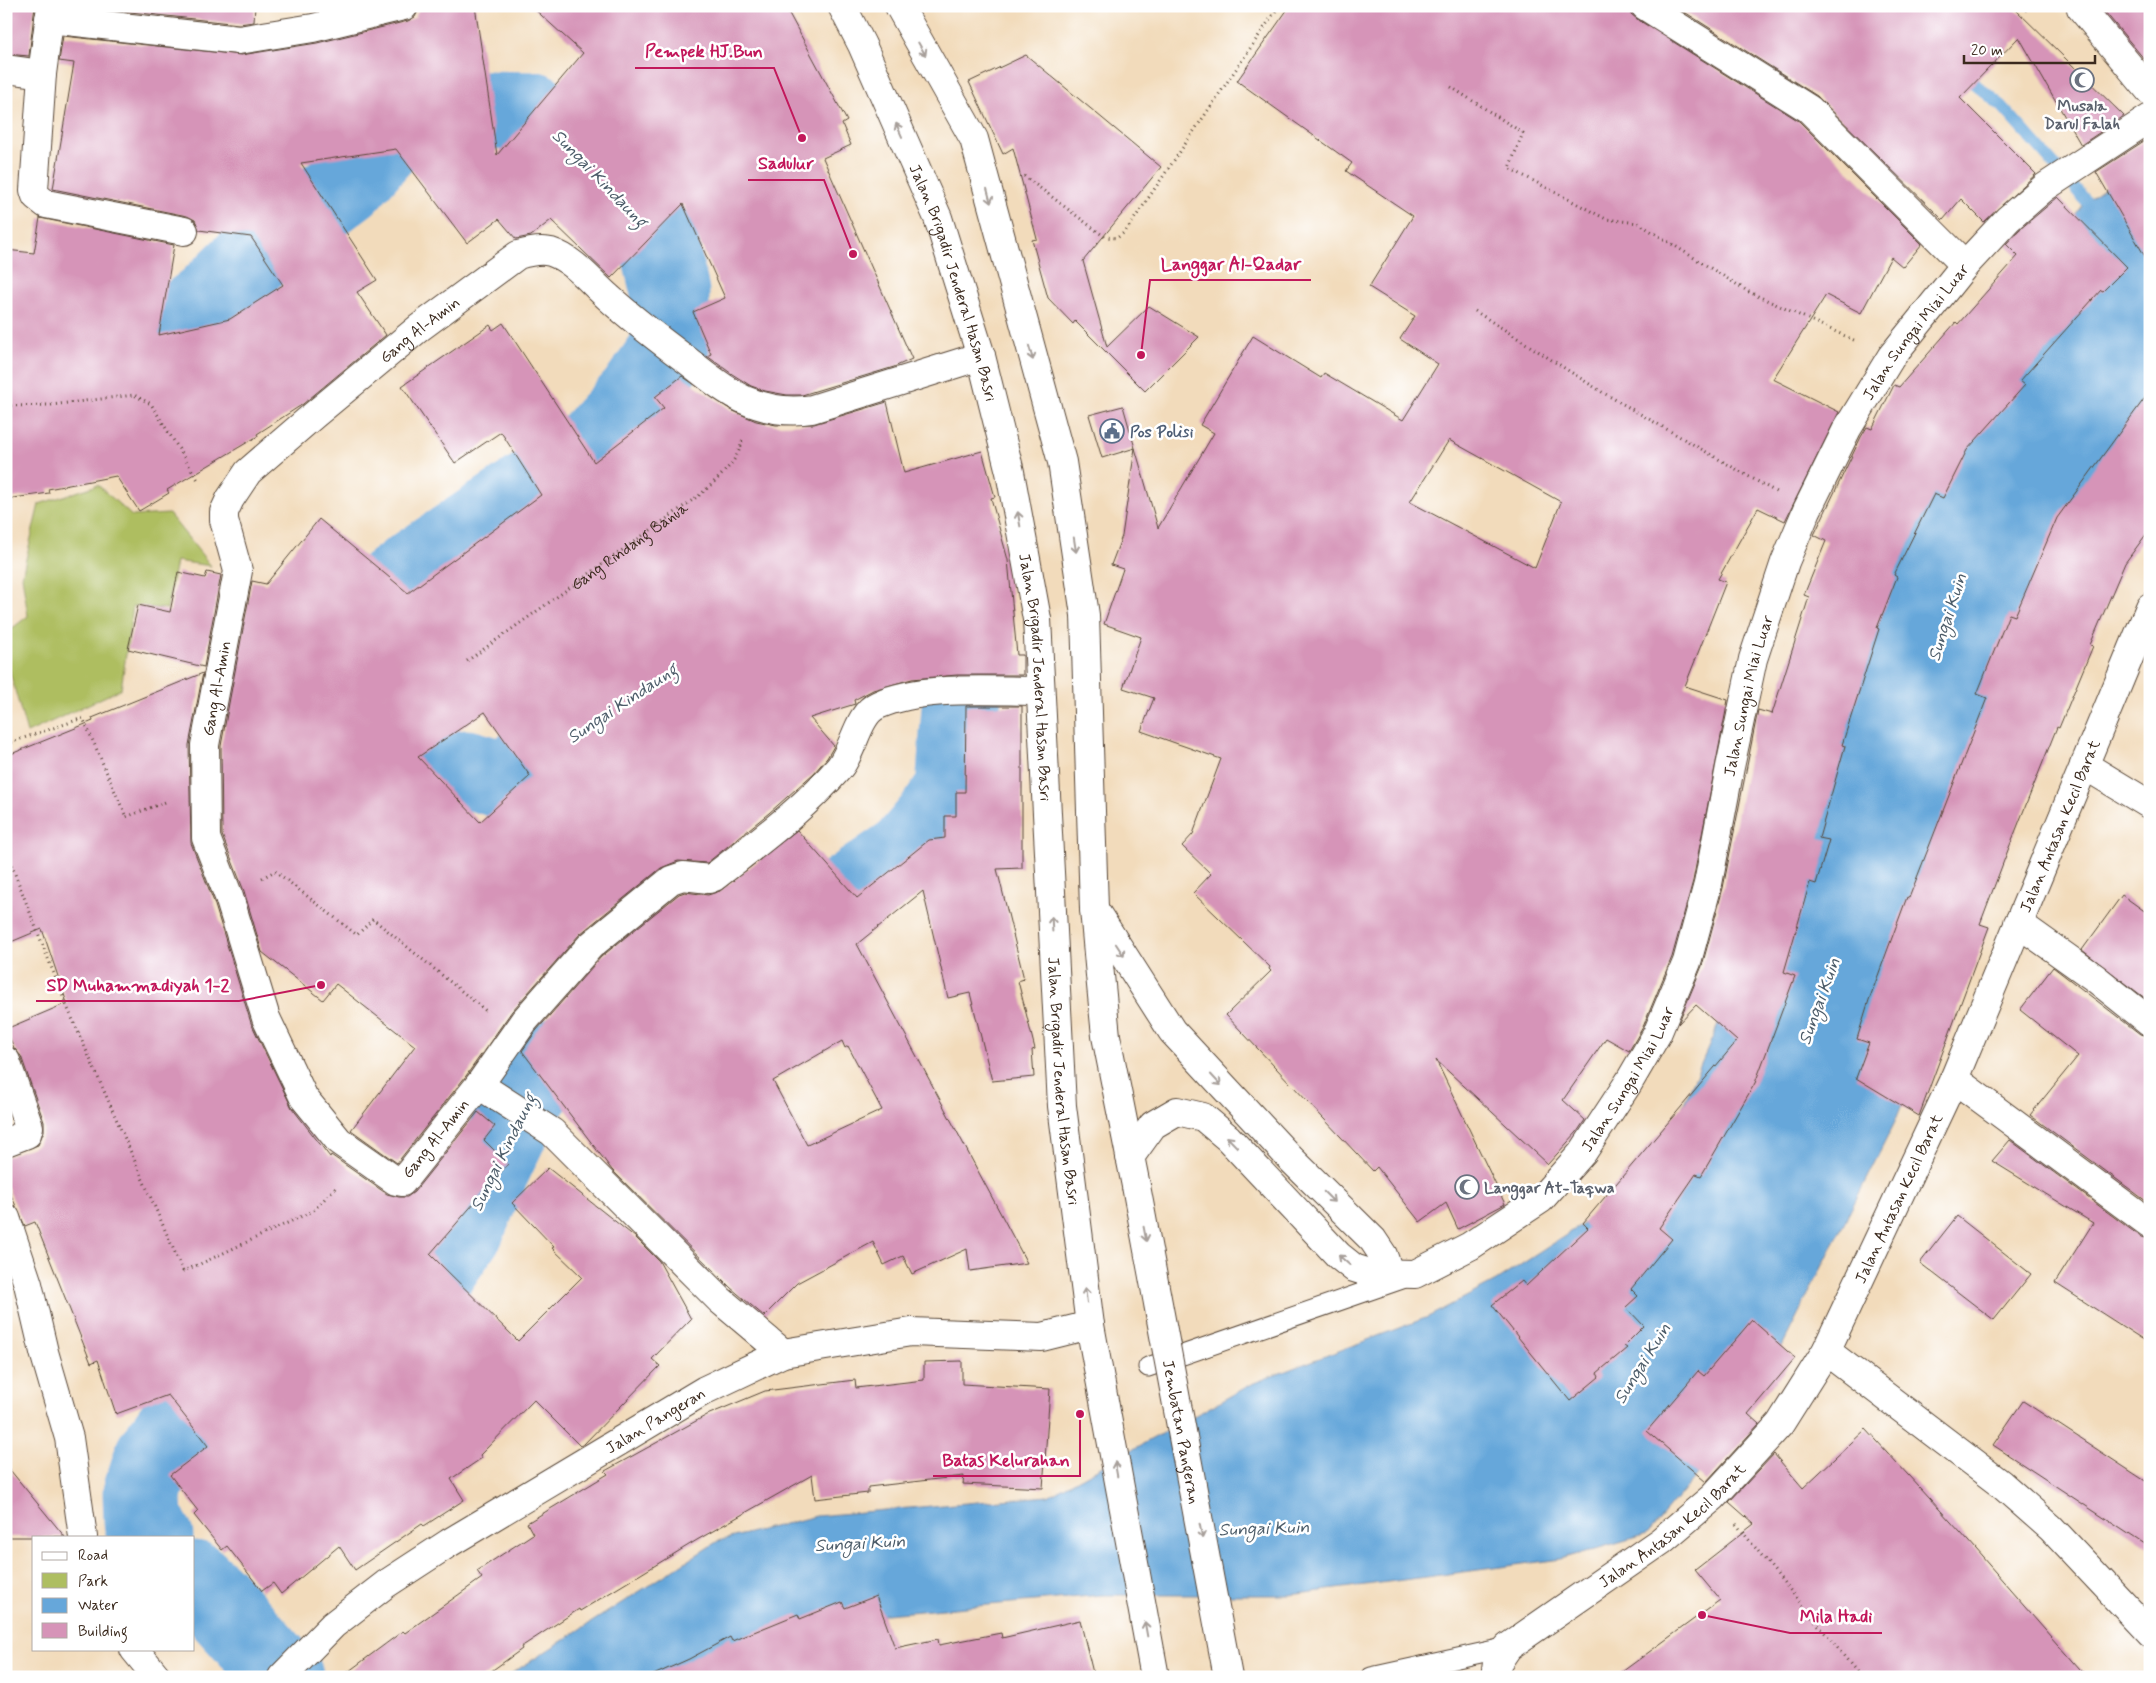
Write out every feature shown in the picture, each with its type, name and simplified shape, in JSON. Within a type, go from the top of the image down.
[{"type":"main road","points":[[184,231],[46,204],[36,196],[34,190],[42,74],[50,13],[239,40],[313,28],[404,6]]},
{"type":"main road","name":"Jalan Brigadir Jenderal Hasan Basri","points":[[842,6],[862,45],[938,218],[981,356],[1010,472],[1037,619],[1039,691],[1062,1106],[1090,1325],[1155,1677]]},
{"type":"main road","points":[[899,6],[974,139],[1062,462],[1085,615],[1094,909],[1106,1036],[1130,1156]]},
{"type":"main road","points":[[1645,6],[1809,109],[1965,265]]},
{"type":"main road","points":[[2081,8],[2150,91]]},
{"type":"main road","points":[[6,69],[42,74]]},
{"type":"main road","name":"Jalan Sungai Miai Luar","points":[[1402,1273],[1470,1246],[1541,1199],[1583,1152],[1629,1082],[1656,1034],[1686,962],[1708,884],[1753,659],[1785,562],[1807,510],[1847,429],[1891,357],[1965,265],[2008,219],[2046,187],[2150,118]]},
{"type":"main road","name":"Gang Al-Amin","points":[[490,1091],[402,1182],[396,1181],[339,1141],[304,1098],[266,1018],[229,897],[206,838],[204,745],[238,571],[224,520],[224,512],[230,499],[248,472],[419,328],[518,255],[541,250],[552,252],[566,259],[630,317],[710,378],[744,400]]},
{"type":"main road","points":[[744,400],[768,408],[799,412],[812,410],[981,356]]},
{"type":"main road","name":"Jalan Antasan Kecil Barat","points":[[1495,1677],[1498,1663],[1508,1647],[1661,1541],[1713,1497],[1780,1424],[1826,1350],[1954,1079],[2150,607]]},
{"type":"main road","points":[[783,1353],[720,1300],[552,1132],[490,1091],[515,1034],[590,946],[671,880],[683,876],[714,878],[790,818],[841,767],[852,747],[865,714],[876,705],[913,694],[1039,691]]},
{"type":"main road","points":[[2084,765],[2150,805]]},
{"type":"main road","points":[[1094,909],[1172,1030],[1291,1159],[1373,1240],[1383,1254],[1402,1273]]},
{"type":"main road","points":[[2018,923],[2095,978],[2150,1022]]},
{"type":"main road","points":[[6,1061],[29,1127],[27,1134],[6,1142]]},
{"type":"main road","points":[[1954,1079],[2150,1224]]},
{"type":"main road","points":[[1130,1156],[1153,1125],[1177,1110],[1203,1117],[1228,1138],[1339,1256],[1354,1268],[1370,1273],[1402,1273]]},
{"type":"main road","name":"Jembatan Pangeran","points":[[1130,1156],[1228,1677]]},
{"type":"main road","points":[[6,1218],[28,1284],[44,1352],[69,1438],[83,1536]]},
{"type":"main road","name":"Jalan Pangeran","points":[[282,1677],[333,1625],[386,1584],[449,1543],[705,1390],[783,1353],[911,1332],[1042,1337],[1090,1325]]},
{"type":"main road","points":[[1826,1350],[2015,1496],[2051,1528],[2150,1633]]},
{"type":"main road","points":[[135,1650],[157,1677]]},
{"type":"lane","points":[[1148,1367],[1402,1273]]},
{"type":"lane","points":[[1371,1677],[1508,1647]]},
{"type":"path","points":[[1020,173],[1105,236],[1117,238],[1126,231],[1279,6]]},
{"type":"path","points":[[2016,6],[2025,10],[2039,6]]},
{"type":"path","points":[[1451,87],[1523,133],[1509,168],[1606,219],[1638,223],[1749,292],[1891,357]]},
{"type":"path","points":[[1475,311],[1602,392],[1807,510]]},
{"type":"path","points":[[6,406],[51,404],[134,395],[145,400],[151,404],[224,520]]},
{"type":"path","name":"Gang Rindang Banua","points":[[467,662],[701,494],[732,464],[740,451],[743,439],[744,400]]},
{"type":"path","points":[[6,744],[83,718],[126,817],[204,786]]},
{"type":"path","points":[[6,851],[65,1002],[182,1271],[313,1211],[363,1158]]},
{"type":"path","points":[[229,897],[275,871],[357,934],[373,919],[515,1034]]},
{"type":"path","points":[[1713,1497],[1861,1677]]},
{"type":"green space","points":[[98,485],[132,516],[169,514],[211,566],[176,561],[167,609],[133,606],[121,689],[27,733],[6,658],[6,633],[28,616],[22,576],[39,504]]},
{"type":"water","name":"Sungai Kuin","points":[[2150,158],[2150,516],[2113,567],[2002,854],[1895,1122],[1747,1416],[1647,1534],[1561,1559],[1290,1595],[1102,1595],[886,1614],[721,1677],[506,1677],[718,1541],[816,1516],[1048,1496],[1254,1383],[1428,1317],[1496,1281],[1609,1207],[1665,1147],[1731,995],[1829,707],[2020,295],[2085,202],[2133,167]]},
{"type":"building","points":[[6,6],[35,6],[29,56],[6,54]]},
{"type":"building","points":[[76,6],[255,6],[254,22],[239,24]]},
{"type":"building","points":[[436,6],[475,6],[497,155],[583,53],[531,6],[785,6],[847,121],[842,124],[851,145],[823,158],[912,359],[894,367],[802,395],[787,395],[765,391],[751,386],[732,374],[707,356],[711,354],[693,312],[725,298],[683,204],[611,278],[551,220],[531,236],[516,239],[499,219],[467,243],[396,149],[301,163],[377,280],[357,292],[386,335],[303,404],[257,434],[258,436],[167,490],[169,493],[139,511],[116,476],[48,489],[49,493],[6,499],[6,250],[34,253],[40,218],[174,245],[159,335],[230,319],[283,285],[251,237],[199,230],[195,220],[187,216],[53,189],[74,63],[59,61],[63,36],[241,55],[317,43],[408,21],[415,17],[419,9]]},
{"type":"building","points":[[1290,6],[1630,6],[1631,14],[1637,19],[1799,121],[1922,244],[1903,267],[1891,257],[1861,313],[1826,295],[1773,379],[1839,412],[1785,521],[1758,508],[1718,579],[1726,582],[1685,686],[1728,700],[1693,881],[1672,957],[1643,1027],[1629,1051],[1606,1038],[1563,1100],[1585,1120],[1577,1132],[1548,1164],[1436,1060],[1505,1204],[1458,1229],[1446,1203],[1420,1222],[1377,1167],[1373,1171],[1226,1015],[1271,971],[1270,967],[1193,893],[1211,874],[1182,846],[1193,834],[1221,759],[1141,731],[1154,698],[1123,688],[1141,637],[1104,624],[1123,569],[1111,565],[1122,536],[1135,448],[1158,528],[1214,433],[1200,425],[1253,336],[1321,378],[1324,373],[1403,420],[1438,364],[1400,339],[1415,316],[1369,287],[1413,216],[1346,171],[1352,163],[1237,81]],"holes":[[[1449,440],[1561,502],[1535,568],[1410,502]]]},
{"type":"building","points":[[1675,6],[2012,6],[2124,116],[2081,145],[2019,37],[1960,98],[2036,174],[1984,222],[1961,199],[1943,220],[1817,96]]},
{"type":"building","points":[[2100,6],[2150,6],[2150,66]]},
{"type":"building","points":[[1026,55],[1161,167],[1083,261],[1107,347],[1149,306],[1199,337],[1145,391],[1075,321],[1073,324],[1048,298],[1032,240],[1037,239],[1013,148],[1003,154],[969,82]]},
{"type":"building","points":[[2147,139],[2150,142],[2150,265],[2096,172]]},
{"type":"building","points":[[2058,197],[2127,267],[2103,291],[2101,290],[2020,381],[2025,385],[1967,450],[1943,498],[1934,494],[1894,575],[1897,577],[1877,628],[1879,629],[1842,745],[1845,746],[1819,838],[1829,840],[1816,884],[1810,882],[1784,972],[1795,976],[1755,1083],[1701,1176],[1696,1174],[1659,1228],[1672,1239],[1631,1289],[1638,1296],[1626,1307],[1644,1326],[1624,1346],[1627,1348],[1597,1373],[1599,1377],[1570,1401],[1492,1305],[1522,1281],[1526,1286],[1588,1228],[1583,1223],[1737,1041],[1696,1005],[1678,1024],[1702,966],[1723,888],[1758,710],[1772,714],[1809,597],[1804,595],[1826,541],[1814,535],[1861,437],[1867,427],[1872,429],[1894,385],[1899,387],[1956,322],[1958,324],[2018,256],[2006,244],[2019,230]]},
{"type":"building","points":[[503,323],[594,462],[664,408],[655,397],[682,376],[731,410],[756,421],[776,425],[814,424],[887,402],[904,473],[982,451],[995,497],[991,498],[1008,560],[1017,655],[1023,655],[1023,675],[957,675],[912,679],[873,690],[854,700],[855,704],[810,718],[834,746],[827,758],[814,773],[769,813],[707,863],[678,861],[661,868],[580,934],[512,1011],[466,1076],[397,1163],[351,1130],[415,1046],[336,984],[323,1000],[262,952],[244,891],[222,835],[221,746],[252,581],[266,584],[319,519],[408,593],[541,495],[501,432],[455,463],[402,386],[490,325],[493,330]],"holes":[[[485,712],[530,776],[480,822],[418,757]]]},
{"type":"building","points":[[2150,391],[2150,529],[2125,563],[2090,645],[2093,646],[2059,728],[2057,727],[2008,850],[1980,924],[1989,927],[1919,1116],[1856,1078],[1869,1043],[1857,1039],[1869,1000],[1907,897],[1909,898],[1987,698],[1977,694],[2009,614],[2015,616],[2057,518]]},
{"type":"building","name":"Pos Polisi","points":[[1123,406],[1135,448],[1102,458],[1089,415]]},
{"type":"building","points":[[178,572],[205,578],[207,572],[221,575],[204,667],[128,649],[138,605],[170,612]]},
{"type":"building","points":[[203,673],[189,745],[191,843],[214,902],[251,1023],[292,1108],[330,1157],[331,1155],[387,1194],[399,1197],[407,1197],[414,1192],[478,1112],[495,1126],[484,1140],[508,1164],[430,1254],[518,1341],[582,1277],[552,1248],[554,1247],[512,1203],[548,1168],[635,1237],[659,1261],[691,1319],[652,1359],[660,1366],[584,1444],[580,1446],[534,1400],[480,1455],[482,1458],[451,1479],[464,1500],[424,1526],[422,1524],[355,1570],[339,1546],[281,1594],[273,1583],[262,1591],[227,1546],[222,1550],[194,1515],[198,1511],[170,1475],[208,1446],[168,1395],[116,1414],[98,1360],[91,1363],[35,1222],[25,1226],[6,1184],[6,1157],[38,1145],[44,1131],[44,1122],[21,1056],[14,1048],[6,1029],[67,1003],[42,929],[6,944],[6,756],[93,721],[92,718]]},
{"type":"building","points":[[966,706],[1022,706],[1022,868],[997,869],[1024,979],[1018,981],[1035,1049],[1032,1050],[1034,1077],[992,1081],[970,993],[948,998],[923,891],[857,944],[1027,1263],[970,1271],[967,1249],[912,1274],[903,1256],[884,1265],[873,1242],[797,1283],[764,1316],[731,1288],[612,1170],[522,1051],[536,1031],[601,957],[679,894],[685,892],[708,895],[720,891],[797,830],[857,898],[929,840],[945,838],[945,816],[956,816],[956,792],[965,792]],"holes":[[[842,1041],[845,1048],[848,1046],[882,1110],[807,1145],[773,1081]]]},
{"type":"building","points":[[2122,895],[2150,915],[2150,1002],[2082,950]]},
{"type":"building","points":[[2053,967],[2140,1034],[2150,1037],[2150,1204],[2030,1115],[2078,1056],[2020,1010]]},
{"type":"building","points":[[2010,1140],[2141,1237],[2150,1239],[2150,1344],[2055,1283],[2093,1223],[1992,1161]]},
{"type":"building","points":[[1957,1216],[2031,1274],[1994,1320],[1920,1263]]},
{"type":"building","points":[[1752,1320],[1795,1358],[1748,1414],[1759,1424],[1706,1482],[1647,1431],[1698,1371],[1704,1376]]},
{"type":"building","points":[[962,1361],[962,1384],[1050,1389],[1043,1488],[963,1484],[964,1476],[868,1487],[868,1493],[815,1499],[812,1475],[697,1540],[580,1611],[579,1609],[521,1647],[522,1649],[483,1677],[341,1677],[403,1631],[405,1633],[482,1578],[477,1571],[533,1534],[527,1523],[608,1474],[605,1471],[707,1415],[765,1391],[855,1380],[856,1388],[924,1380],[924,1362]]},
{"type":"building","points":[[2023,1401],[2150,1484],[2150,1548],[1993,1445]]},
{"type":"building","points":[[1866,1429],[1961,1533],[2087,1677],[1615,1677],[1720,1600],[1695,1570],[1754,1524],[1729,1502],[1774,1454],[1803,1488]]},
{"type":"building","points":[[6,1465],[64,1536],[6,1537]]},
{"type":"building","points":[[876,1596],[895,1648],[938,1639],[939,1645],[1001,1633],[1002,1638],[1080,1620],[1094,1677],[649,1677],[689,1659],[730,1637],[732,1641],[798,1614],[800,1619],[842,1602],[845,1608]]},
{"type":"waterway","points":[[1961,73],[2002,106],[2097,213]]},
{"type":"waterway","name":"Sungai Kindaung","points":[[52,325],[84,333],[132,338],[170,330],[209,300],[261,249],[348,183],[405,118],[483,110],[534,111],[629,204],[658,240],[670,292],[670,348],[636,397],[579,458],[412,570],[344,622],[330,665],[376,767],[413,793],[467,769],[504,780],[615,706]]},
{"type":"waterway","name":"Sungai Kindaung","points":[[759,952],[906,853],[933,821],[955,789],[963,680],[957,636],[945,585],[939,569]]},
{"type":"waterway","name":"Sungai Kindaung","points":[[153,1536],[143,1522],[142,1493],[154,1456],[183,1416],[260,1381],[368,1347],[411,1308],[465,1229],[485,1181],[524,1099],[556,1059],[628,1012]]},
{"type":"waterway","name":"Sungai Kindaung","points":[[195,1581],[213,1598],[284,1677]]},
{"type":"place","name":"Musala Darul Falah","points":[[2082,80]]},
{"type":"place","name":"Pempek HJ.Bun","points":[[802,138]]},
{"type":"place","name":"Sadulur","points":[[853,254]]},
{"type":"place","name":"Langgar Al-Qadar","points":[[1141,355]]},
{"type":"place","name":"Pos Polisi","points":[[1112,431]]},
{"type":"place","name":"SD Muhammadiyah 1-2","points":[[321,985]]},
{"type":"place","name":"Langgar At-Taqwa","points":[[1467,1187]]},
{"type":"place","name":"Batas Kelurahan","points":[[1080,1414]]},
{"type":"place","name":"Mila Hadi","points":[[1702,1615]]}]
